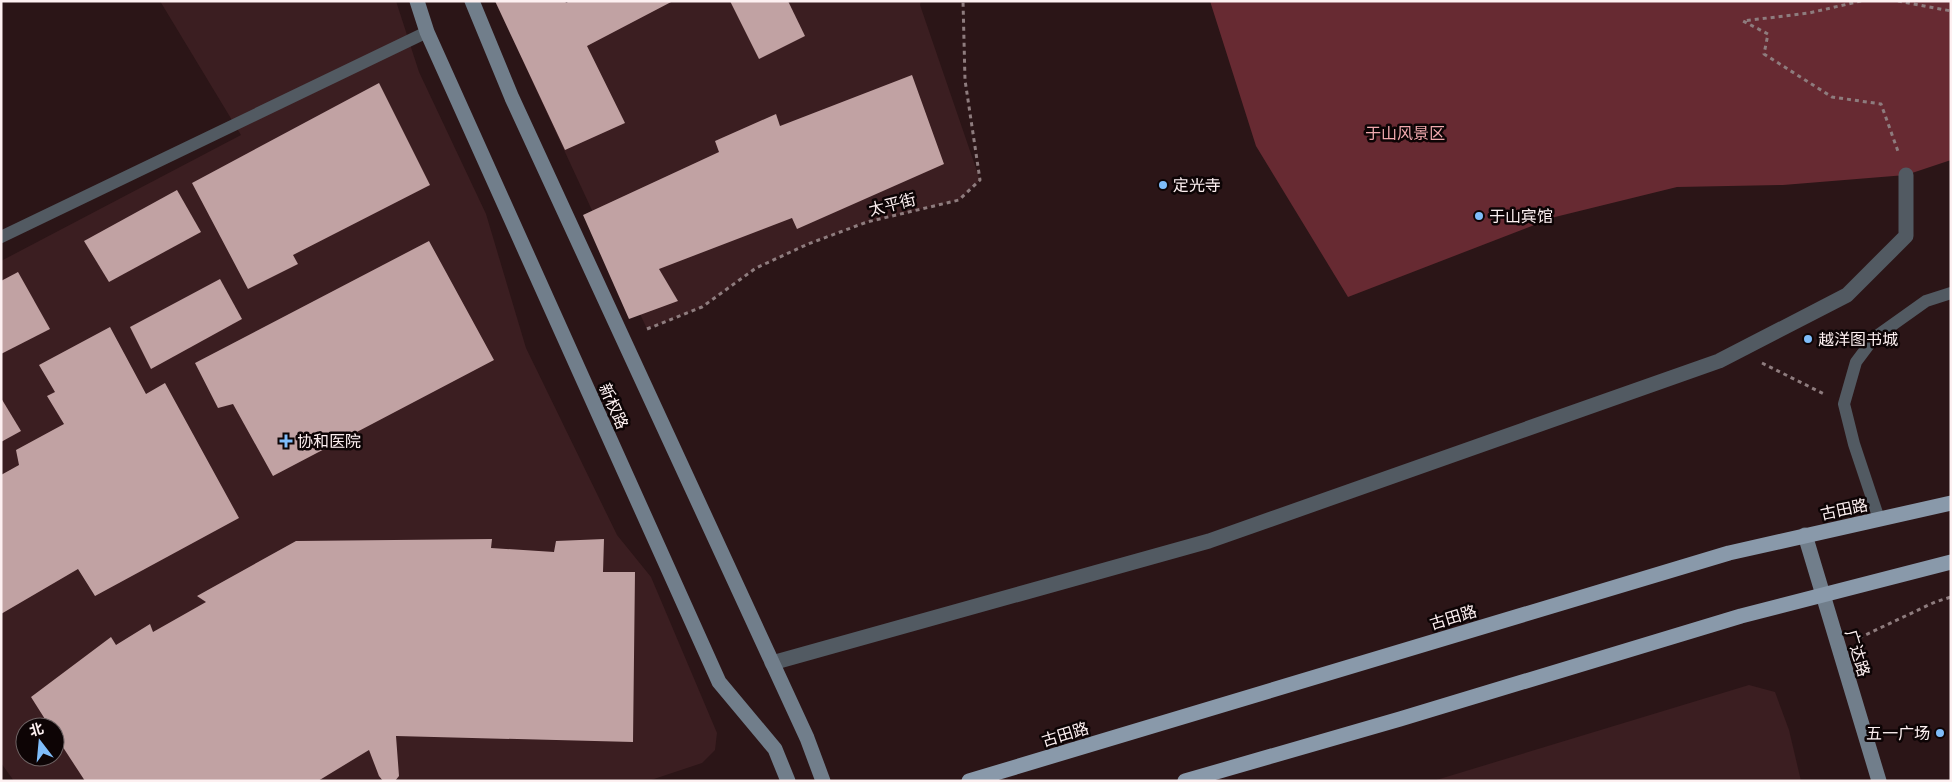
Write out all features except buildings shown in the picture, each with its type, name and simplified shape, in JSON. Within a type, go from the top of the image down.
[{"type":"main road","name":"古田路","points":[[969,781],[1729,553],[1951,503]]},
{"type":"main road","points":[[1185,781],[1400,719],[1742,616],[1951,562]]},
{"type":"street","name":"新权路","points":[[417,1],[427,32],[719,682],[775,749],[788,781]]},
{"type":"street","points":[[472,1],[512,98],[807,738],[823,781]]},
{"type":"street","points":[[772,663],[1209,541],[1719,361],[1847,295],[1906,236],[1906,175]]},
{"type":"street","name":"广达路","points":[[1805,535],[1879,781]]},
{"type":"lane","points":[[1,237],[427,32]]},
{"type":"lane","points":[[1879,519],[1854,444],[1844,404],[1856,362],[1874,338],[1926,301],[1951,294]]},
{"type":"path","name":"太平街","points":[[647,329],[702,307],[756,268],[808,244],[867,222],[959,200],[980,180],[965,80],[963,1]]},
{"type":"path","points":[[1861,1],[1809,13],[1743,21],[1768,34],[1764,54],[1832,97],[1881,104],[1906,175]]},
{"type":"path","points":[[1898,1],[1951,11]]},
{"type":"path","points":[[1756,360],[1844,404]]},
{"type":"path","points":[[1838,648],[1935,602],[1951,597]]},
{"type":"shaded area","name":"协和医院","points":[[160,1],[396,1],[419,72],[486,214],[526,348],[617,535],[651,577],[717,733],[715,750],[702,763],[648,781],[14,781],[1,763],[1,261],[241,135]]},
{"type":"shaded area","points":[[495,1],[921,1],[920,5],[980,180],[959,200],[867,222],[808,244],[756,268],[702,307],[647,329]]},
{"type":"shaded area","points":[[1749,685],[1775,692],[1789,730],[1801,781],[1433,781]]},
{"type":"green space","name":"于山风景区","points":[[1210,1],[1951,1],[1951,160],[1906,175],[1783,185],[1677,187],[1555,217],[1348,297],[1256,146]]},
{"type":"place","name":"定光寺","points":[[1163,185]]},
{"type":"place","name":"于山宾馆","points":[[1479,216]]},
{"type":"place","name":"越洋图书城","points":[[1808,339]]},
{"type":"place","name":"协和医院","points":[[286,441]]},
{"type":"place","name":"五一广场","points":[[1940,733]]}]
